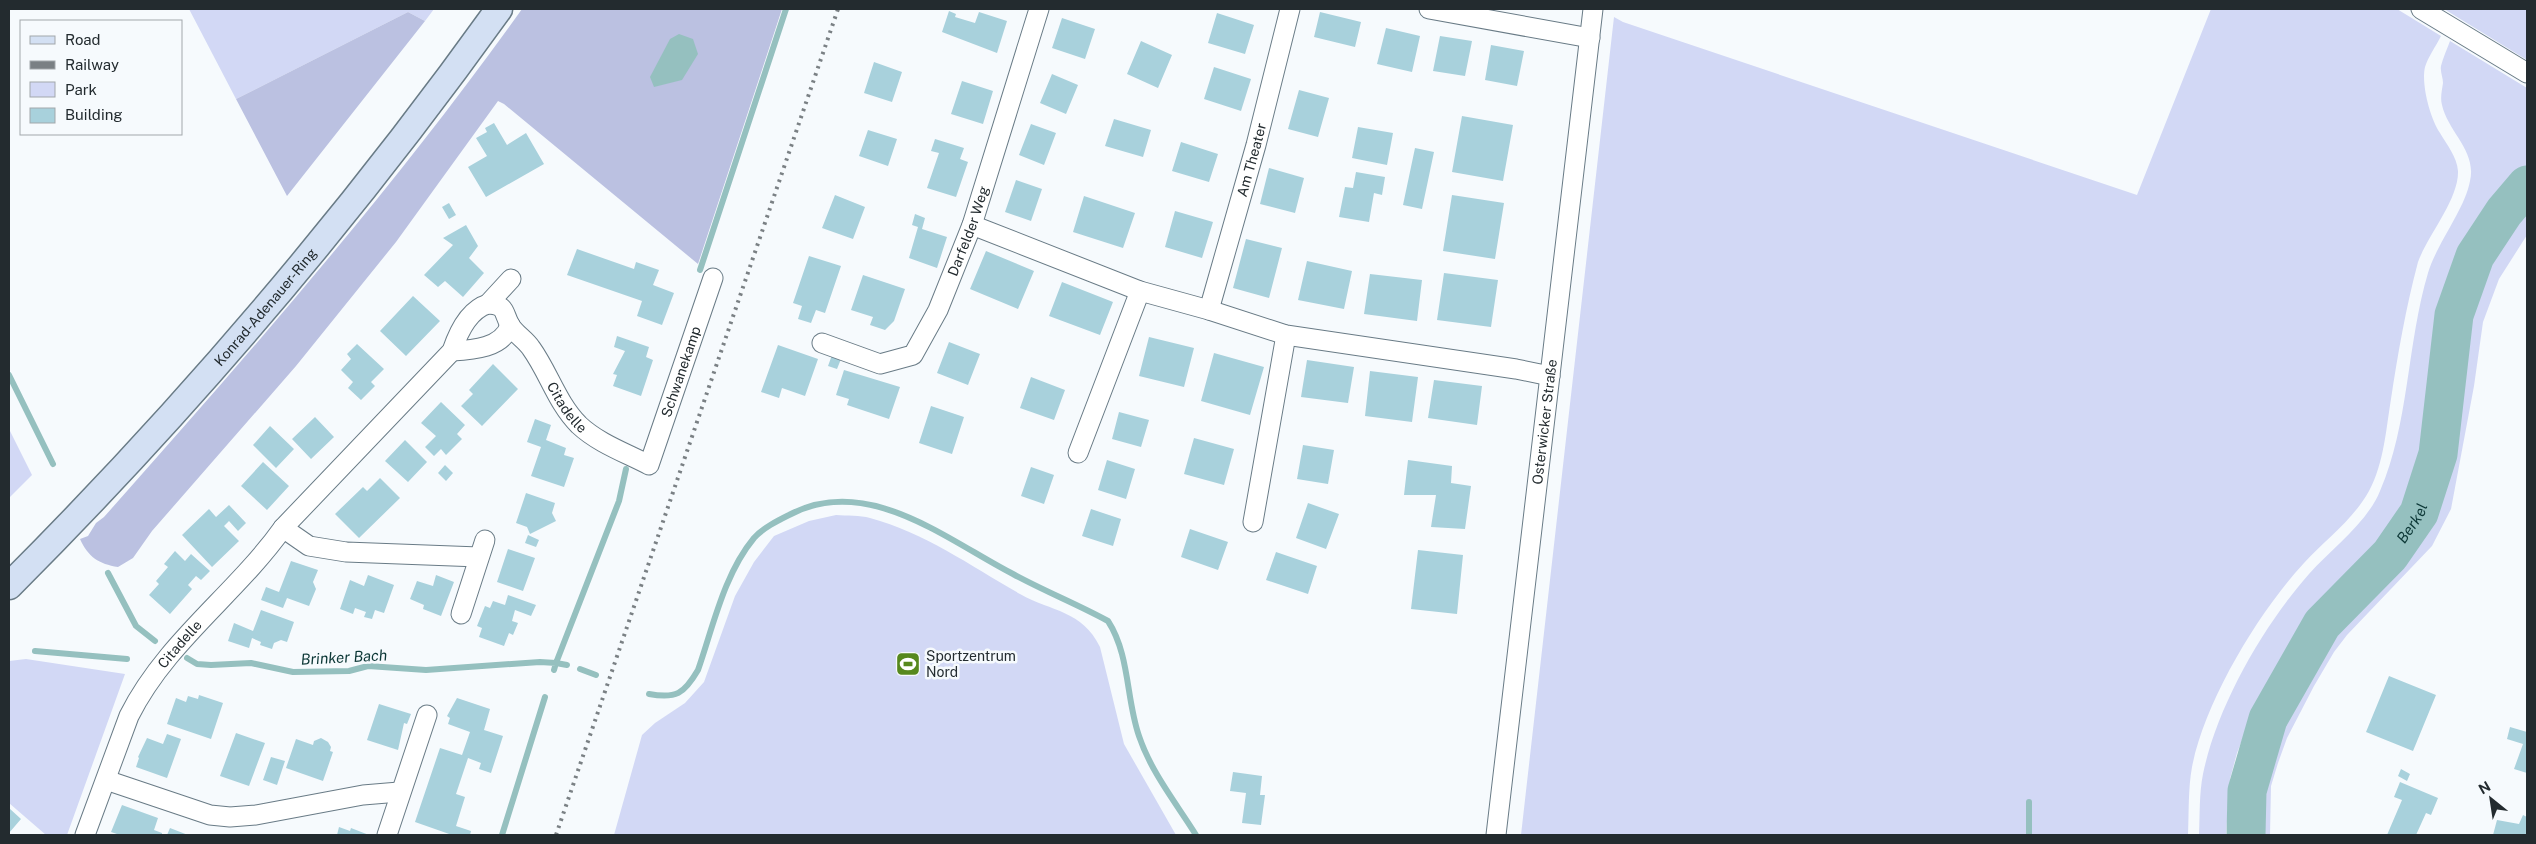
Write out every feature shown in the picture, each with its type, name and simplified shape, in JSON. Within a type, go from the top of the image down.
[{"type":"main road","name":"Konrad-Adenauer-Ring","points":[[9,586],[130,460],[226,352],[396,146],[498,9]]},
{"type":"street","name":"Darfelder Weg","points":[[822,343],[880,364],[913,355],[938,310],[972,224],[1039,9]]},
{"type":"street","name":"Am Theater","points":[[1209,310],[1256,145],[1290,9]]},
{"type":"street","points":[[1429,9],[1590,38]]},
{"type":"street","name":"Osterwicker Straße","points":[[1496,835],[1593,9]]},
{"type":"street","points":[[2421,9],[2527,73]]},
{"type":"street","points":[[972,224],[1140,291],[1209,310],[1286,336],[1525,370],[1550,376]]},
{"type":"street","name":"Schwanekamp","points":[[649,465],[713,278]]},
{"type":"street","name":"Citadelle","points":[[85,835],[129,716],[152,677],[210,610],[268,549],[283,528],[452,351],[458,334],[471,316],[488,304],[511,280]]},
{"type":"street","points":[[1078,453],[1140,291]]},
{"type":"street","name":"Citadelle","points":[[488,304],[501,308],[507,314],[510,325],[531,347],[563,406],[580,426],[601,441],[649,465]]},
{"type":"street","points":[[452,351],[483,347],[499,341],[507,334],[510,325]]},
{"type":"street","points":[[1253,522],[1286,336]]},
{"type":"street","points":[[283,528],[309,546],[346,552],[482,549],[461,614]]},
{"type":"street","points":[[387,835],[399,792],[427,715]]},
{"type":"street","points":[[106,780],[210,815],[230,817],[256,815],[362,795],[399,792]]},
{"type":"green space","points":[[189,9],[434,9],[425,21],[408,12],[236,99]]},
{"type":"green space","points":[[2211,9],[2397,9],[2441,36],[2425,67],[2425,91],[2436,127],[2454,156],[2458,171],[2454,193],[2418,262],[2396,365],[2384,446],[2374,480],[2363,501],[2355,511],[2304,563],[2269,607],[2252,632],[2221,687],[2199,741],[2192,767],[2189,792],[2188,835],[1521,835],[1614,17],[1623,22],[2137,195]]},
{"type":"green space","points":[[2444,9],[2527,9],[2527,60]]},
{"type":"green space","points":[[2450,41],[2527,88],[2527,164],[2465,246],[2451,282],[2440,325],[2420,457],[2410,489],[2396,519],[2376,544],[2319,604],[2300,628],[2249,722],[2237,753],[2230,779],[2226,835],[2199,835],[2200,797],[2203,774],[2210,748],[2219,721],[2244,668],[2259,642],[2292,595],[2318,564],[2367,514],[2380,491],[2390,466],[2397,439],[2421,300],[2428,273],[2463,203],[2470,181],[2471,170],[2466,151],[2445,115],[2441,102],[2443,83],[2441,66]]},
{"type":"green space","points":[[2527,211],[2527,235],[2499,279],[2483,322],[2474,386],[2451,509],[2432,546],[2347,635],[2334,652],[2287,738],[2271,786],[2270,835],[2259,835],[2262,794],[2270,759],[2283,726],[2313,665],[2333,635],[2394,570],[2419,540],[2443,497],[2451,468],[2468,341],[2478,297],[2495,257]]},
{"type":"green space","points":[[9,429],[32,475],[9,498]]},
{"type":"green space","name":"Sportzentrum Nord","points":[[836,515],[866,517],[910,532],[947,551],[1020,594],[1065,613],[1084,626],[1093,635],[1100,647],[1124,744],[1176,835],[614,835],[642,735],[655,723],[685,703],[704,682],[735,596],[754,562],[774,536],[809,521]]},
{"type":"green space","points":[[26,659],[125,674],[67,835],[46,835],[9,803],[9,661]]},
{"type":"shaded area","points":[[522,9],[782,9],[698,264],[498,101],[396,242],[296,366],[152,531],[133,558],[118,567],[95,559],[87,551],[80,539],[88,536],[96,523],[104,517],[159,455],[320,269],[423,141]]},
{"type":"shaded area","points":[[408,12],[425,21],[287,196],[236,99]]},
{"type":"shaded area","points":[[679,34],[693,39],[698,54],[682,80],[654,87],[650,77],[670,39]]},
{"type":"building","points":[[949,11],[956,14],[955,17],[975,23],[979,12],[1007,21],[997,53],[942,32]]},
{"type":"building","points":[[1320,12],[1361,22],[1355,47],[1314,37]]},
{"type":"building","points":[[1217,13],[1254,25],[1245,54],[1208,43]]},
{"type":"building","points":[[1062,18],[1095,29],[1085,59],[1052,48]]},
{"type":"building","points":[[1386,28],[1420,36],[1412,72],[1377,64]]},
{"type":"building","points":[[1440,36],[1472,41],[1465,76],[1433,71]]},
{"type":"building","points":[[1141,41],[1172,55],[1158,88],[1127,74]]},
{"type":"building","points":[[1491,45],[1524,51],[1517,86],[1485,80]]},
{"type":"building","points":[[874,62],[902,72],[892,102],[864,93]]},
{"type":"building","points":[[1214,67],[1251,79],[1241,111],[1204,99]]},
{"type":"building","points":[[1052,74],[1078,85],[1066,114],[1040,103]]},
{"type":"building","points":[[962,81],[993,91],[983,124],[951,114]]},
{"type":"building","points":[[1299,90],[1329,98],[1318,137],[1288,129]]},
{"type":"building","points":[[1462,116],[1513,125],[1503,181],[1452,172]]},
{"type":"building","points":[[1114,119],[1151,130],[1143,157],[1105,146]]},
{"type":"building","points":[[494,123],[507,145],[526,133],[544,164],[486,197],[468,167],[487,156],[476,138],[487,132],[485,128]]},
{"type":"building","points":[[1031,124],[1056,133],[1044,165],[1019,155]]},
{"type":"building","points":[[1358,127],[1393,133],[1387,165],[1352,158]]},
{"type":"building","points":[[868,130],[897,139],[888,166],[859,156]]},
{"type":"building","points":[[935,139],[964,148],[960,159],[968,162],[956,197],[927,188],[939,153],[931,151]]},
{"type":"building","points":[[1181,142],[1218,154],[1209,182],[1172,171]]},
{"type":"building","points":[[1415,148],[1434,152],[1422,209],[1403,205]]},
{"type":"building","points":[[1269,168],[1304,178],[1295,213],[1260,204]]},
{"type":"building","points":[[1356,172],[1385,177],[1382,195],[1374,193],[1369,222],[1339,217],[1345,187],[1353,188]]},
{"type":"building","points":[[1016,180],[1042,189],[1031,221],[1005,212]]},
{"type":"building","points":[[835,195],[865,207],[853,239],[822,228]]},
{"type":"building","points":[[1452,195],[1504,203],[1495,259],[1443,251]]},
{"type":"building","points":[[1084,196],[1135,213],[1123,248],[1073,232]]},
{"type":"building","points":[[449,203],[456,215],[449,219],[442,207]]},
{"type":"building","points":[[1175,211],[1213,222],[1202,258],[1165,247]]},
{"type":"building","points":[[915,214],[925,218],[922,229],[947,237],[937,268],[909,258],[918,227],[912,225]]},
{"type":"building","points":[[466,225],[478,246],[469,258],[484,273],[463,297],[445,281],[438,287],[424,275],[453,245],[443,238]]},
{"type":"building","points":[[1246,239],[1282,248],[1269,298],[1233,288]]},
{"type":"building","points":[[577,249],[634,269],[636,262],[659,270],[653,285],[674,293],[662,325],[637,316],[642,301],[567,275]]},
{"type":"building","points":[[986,251],[1034,271],[1018,309],[970,289]]},
{"type":"building","points":[[809,256],[841,266],[825,313],[816,310],[811,323],[798,319],[802,306],[793,303]]},
{"type":"building","points":[[1307,261],[1352,271],[1344,309],[1298,300]]},
{"type":"building","points":[[1444,273],[1498,280],[1491,327],[1437,320]]},
{"type":"building","points":[[1370,274],[1422,280],[1417,321],[1364,314]]},
{"type":"building","points":[[863,275],[905,289],[894,321],[885,330],[870,325],[873,317],[851,310]]},
{"type":"building","points":[[1062,282],[1113,302],[1100,335],[1049,316]]},
{"type":"building","points":[[413,296],[440,321],[406,356],[380,331]]},
{"type":"building","points":[[617,336],[649,347],[646,357],[653,360],[641,396],[613,386],[617,375],[613,374],[625,351],[614,347]]},
{"type":"building","points":[[1149,337],[1194,348],[1184,387],[1139,376]]},
{"type":"building","points":[[949,342],[980,354],[968,385],[937,373]]},
{"type":"building","points":[[357,344],[384,369],[371,382],[375,386],[361,400],[348,388],[353,382],[341,370],[351,359],[347,354]]},
{"type":"building","points":[[778,345],[818,359],[805,396],[782,388],[779,398],[761,392]]},
{"type":"building","points":[[1214,353],[1264,367],[1250,415],[1201,401]]},
{"type":"building","points":[[832,355],[841,359],[837,369],[828,366]]},
{"type":"building","points":[[1307,360],[1354,367],[1348,403],[1301,397]]},
{"type":"building","points":[[493,364],[518,389],[482,426],[461,406],[473,394],[469,390]]},
{"type":"building","points":[[844,370],[900,387],[889,419],[847,405],[849,399],[836,395]]},
{"type":"building","points":[[1370,371],[1418,377],[1412,422],[1365,416]]},
{"type":"building","points":[[1031,377],[1065,390],[1054,420],[1020,408]]},
{"type":"building","points":[[1434,380],[1482,386],[1477,425],[1428,418]]},
{"type":"building","points":[[441,402],[465,425],[457,434],[462,439],[446,455],[441,449],[434,456],[425,447],[436,436],[421,423]]},
{"type":"building","points":[[931,406],[964,417],[952,454],[919,443]]},
{"type":"building","points":[[1119,412],[1149,420],[1141,447],[1112,439]]},
{"type":"building","points":[[315,417],[334,437],[311,459],[292,439]]},
{"type":"building","points":[[535,419],[551,425],[546,440],[566,448],[564,455],[574,458],[564,487],[531,476],[541,447],[527,442]]},
{"type":"building","points":[[270,426],[294,449],[276,468],[253,445]]},
{"type":"building","points":[[1194,438],[1234,449],[1224,485],[1184,474]]},
{"type":"building","points":[[405,440],[427,462],[408,482],[385,461]]},
{"type":"building","points":[[1303,445],[1334,450],[1328,484],[1297,479]]},
{"type":"building","points":[[1107,460],[1135,469],[1126,499],[1098,490]]},
{"type":"building","points":[[1408,460],[1452,466],[1451,483],[1471,486],[1465,529],[1431,527],[1436,495],[1404,495]]},
{"type":"building","points":[[263,462],[289,486],[267,510],[241,486]]},
{"type":"building","points":[[445,465],[453,473],[446,481],[438,473]]},
{"type":"building","points":[[1031,467],[1054,475],[1044,504],[1021,496]]},
{"type":"building","points":[[380,478],[400,498],[359,538],[335,514],[363,487],[367,491]]},
{"type":"building","points":[[526,493],[555,503],[552,513],[556,521],[530,534],[527,527],[516,523]]},
{"type":"building","points":[[1308,503],[1339,514],[1326,549],[1296,538]]},
{"type":"building","points":[[229,505],[246,523],[238,531],[229,521],[224,526],[239,541],[212,567],[182,535],[209,509],[216,517]]},
{"type":"building","points":[[1091,509],[1121,519],[1113,546],[1082,536]]},
{"type":"building","points":[[1190,529],[1228,542],[1218,570],[1181,557]]},
{"type":"building","points":[[528,535],[539,540],[536,547],[525,543]]},
{"type":"building","points":[[508,549],[535,558],[523,591],[497,582]]},
{"type":"building","points":[[1418,550],[1463,555],[1457,614],[1411,609]]},
{"type":"building","points":[[175,551],[185,561],[191,554],[210,571],[201,580],[196,576],[188,585],[192,589],[170,614],[149,595],[159,584],[156,581],[168,567],[164,564]]},
{"type":"building","points":[[1276,552],[1317,566],[1308,594],[1266,580]]},
{"type":"building","points":[[291,561],[318,570],[313,582],[316,589],[309,606],[287,598],[283,608],[261,600],[266,587],[279,592]]},
{"type":"building","points":[[368,575],[394,585],[384,613],[375,610],[372,619],[364,617],[366,612],[355,608],[353,614],[340,609],[350,580],[364,586]]},
{"type":"building","points":[[436,575],[454,582],[441,616],[423,609],[424,605],[410,599],[417,581],[433,586]]},
{"type":"building","points":[[508,595],[536,605],[531,616],[515,610],[512,621],[518,623],[513,635],[509,633],[504,646],[479,637],[482,628],[477,626],[485,606],[490,608],[493,601],[505,605]]},
{"type":"building","points":[[261,610],[294,622],[287,642],[281,640],[274,643],[272,649],[260,645],[261,642],[252,638],[249,648],[228,641],[234,623],[253,631]]},
{"type":"building","points":[[2389,676],[2436,695],[2413,751],[2366,732]]},
{"type":"building","points":[[199,695],[223,703],[211,739],[167,724],[176,698],[186,702],[188,696],[198,699]]},
{"type":"building","points":[[457,698],[490,709],[484,730],[503,736],[491,773],[479,769],[481,763],[468,758],[456,794],[465,797],[456,826],[471,831],[470,835],[452,835],[415,822],[440,748],[462,755],[470,732],[448,724],[450,718],[447,716]]},
{"type":"building","points":[[379,704],[411,714],[407,724],[404,723],[398,750],[367,740]]},
{"type":"building","points":[[2510,727],[2527,732],[2527,773],[2514,769],[2523,744],[2507,739]]},
{"type":"building","points":[[236,733],[265,743],[249,786],[220,776]]},
{"type":"building","points":[[167,734],[181,739],[167,778],[136,767],[138,757],[147,738],[163,744]]},
{"type":"building","points":[[321,738],[328,742],[331,747],[330,751],[333,752],[323,781],[286,768],[296,739],[313,745],[314,741]]},
{"type":"building","points":[[271,757],[285,761],[277,785],[263,780]]},
{"type":"building","points":[[2401,769],[2410,774],[2407,781],[2398,776]]},
{"type":"building","points":[[1233,772],[1262,776],[1260,795],[1265,795],[1261,825],[1242,823],[1246,793],[1230,791]]},
{"type":"building","points":[[2400,782],[2438,798],[2431,815],[2426,813],[2416,835],[2387,835],[2402,800],[2394,797]]},
{"type":"building","points":[[122,805],[158,818],[154,830],[162,833],[162,835],[120,835],[111,832]]},
{"type":"building","points":[[9,808],[21,819],[9,833]]},
{"type":"building","points":[[2523,815],[2527,817],[2527,835],[2493,835],[2497,820],[2519,824]]},
{"type":"building","points":[[339,827],[350,831],[351,828],[369,835],[337,835]]},
{"type":"building","points":[[170,828],[188,835],[167,835]]},
{"type":"waterway","points":[[700,270],[786,9]]},
{"type":"waterway","name":"Berkel","points":[[2246,835],[2247,791],[2268,719],[2322,624],[2390,555],[2419,513],[2438,454],[2454,315],[2475,256],[2504,212],[2527,185]]},
{"type":"waterway","points":[[9,375],[53,464]]},
{"type":"waterway","points":[[567,665],[556,663],[619,501],[626,469]]},
{"type":"waterway","points":[[649,694],[673,695],[688,685],[693,678],[698,670],[727,584],[744,552],[754,538],[762,531],[789,515],[818,504],[848,502],[877,506],[906,516],[934,529],[1025,580],[1108,621],[1120,648],[1135,722],[1144,749],[1164,787],[1196,835]]},
{"type":"waterway","points":[[108,573],[136,626],[155,641]]},
{"type":"waterway","name":"Brinker Bach","points":[[35,651],[127,659]]},
{"type":"waterway","name":"Brinker Bach","points":[[187,658],[197,664],[251,663],[293,672],[349,671],[368,666],[426,670],[540,662],[556,663],[554,670]]},
{"type":"waterway","points":[[580,669],[596,675]]},
{"type":"waterway","points":[[502,835],[545,697]]},
{"type":"waterway","points":[[2029,802],[2029,835]]},
{"type":"railway","points":[[556,835],[838,9]]},
{"type":"place","name":"Sportzentrum Nord","points":[[908,664]]}]
